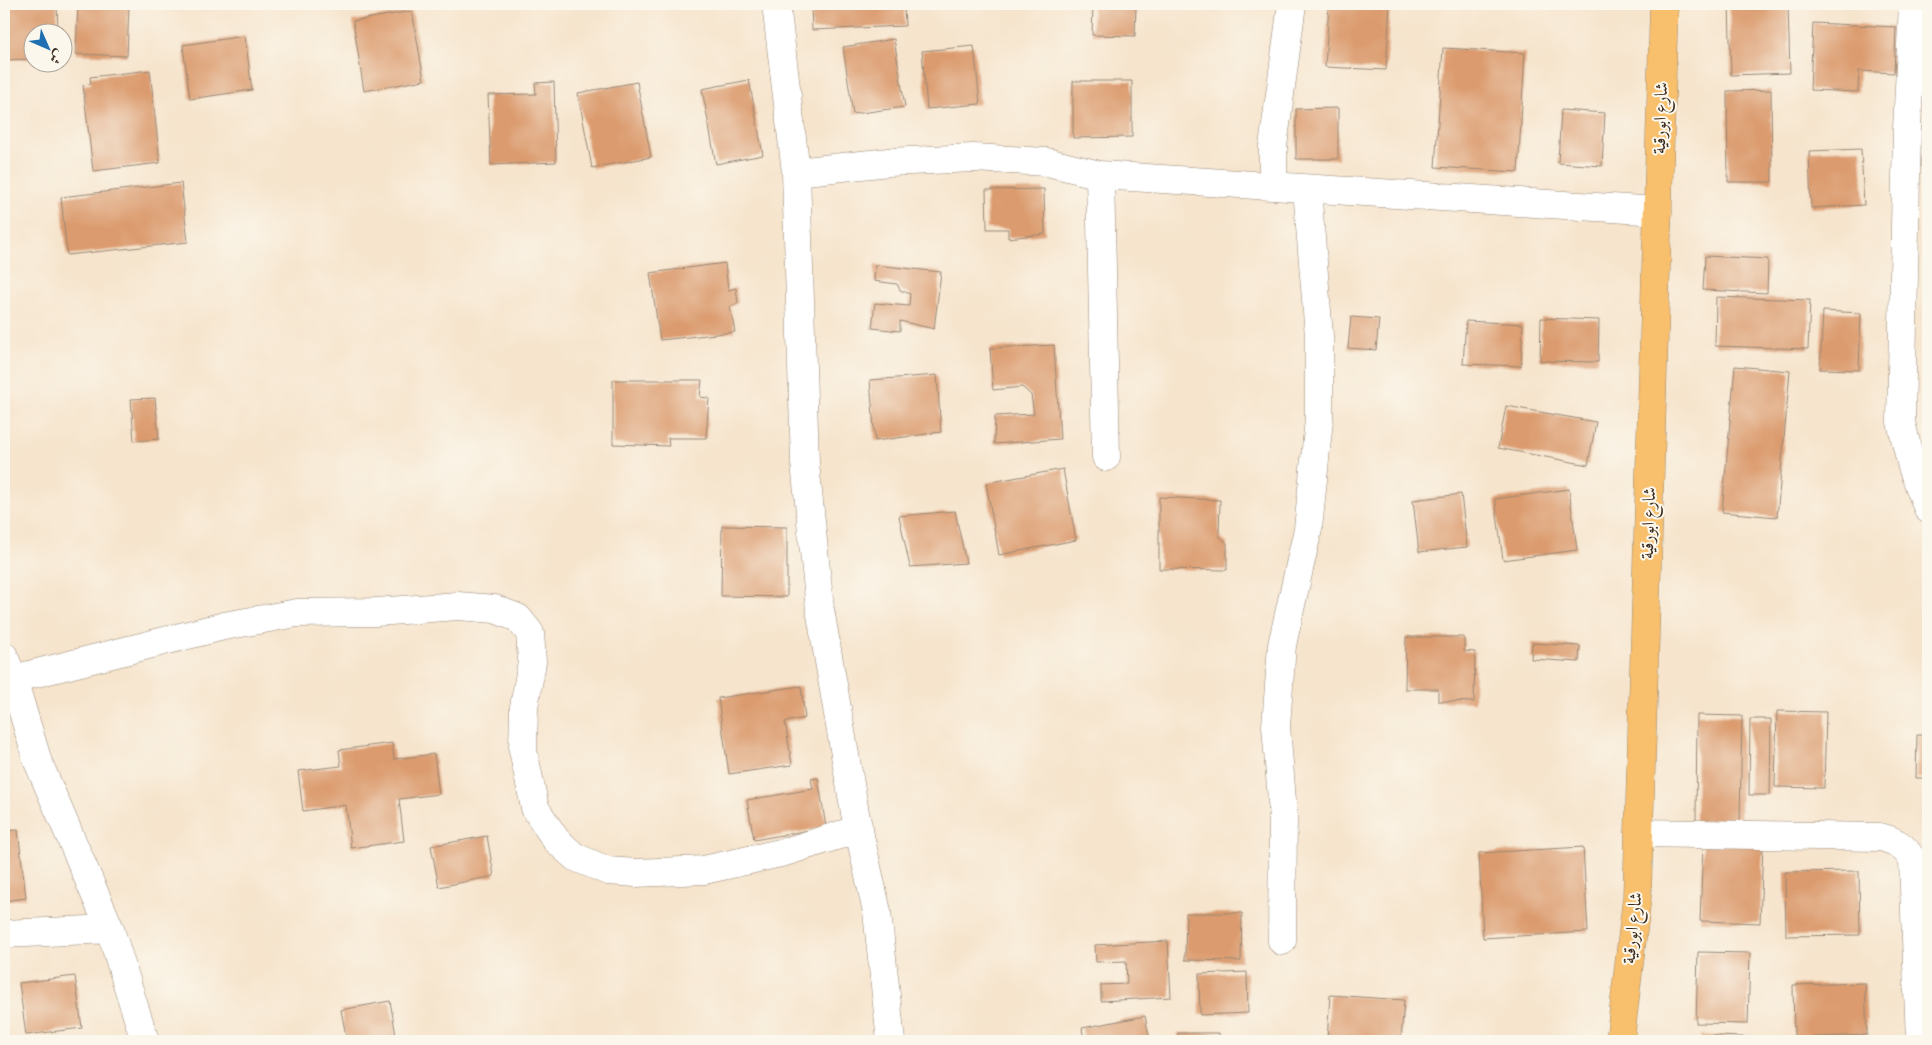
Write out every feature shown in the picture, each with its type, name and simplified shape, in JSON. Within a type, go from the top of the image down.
[{"type":"main road","name":"شارع ابورقية","points":[[1620,1041],[1636,897],[1639,833],[1664,4]]},
{"type":"street","points":[[776,4],[796,172],[806,462],[820,609],[859,829],[877,912],[891,1041]]},
{"type":"street","points":[[1273,186],[1273,147],[1292,4]]},
{"type":"street","points":[[1913,4],[1907,129],[1901,422],[1920,467],[1928,509]]},
{"type":"street","points":[[796,172],[889,162],[973,158],[1047,162],[1100,175],[1658,211]]},
{"type":"street","points":[[1100,175],[1106,457]]},
{"type":"street","points":[[1282,941],[1282,812],[1276,726],[1282,645],[1308,529],[1320,419],[1318,336],[1307,189]]},
{"type":"street","points":[[145,1041],[110,929],[38,762],[7,671],[224,626],[297,613],[376,612],[458,606],[494,609],[518,618],[530,633],[532,662],[524,708],[523,750],[535,808],[556,840],[575,857],[608,871],[636,873],[704,870],[785,852],[859,829]]},
{"type":"street","points":[[1639,833],[1880,837],[1894,840],[1903,846],[1913,861],[1920,1041]]},
{"type":"street","points":[[4,934],[110,929]]},
{"type":"building","points":[[4,4],[57,4],[58,22],[22,22],[22,59],[4,60]]},
{"type":"building","points":[[78,4],[129,4],[127,56],[76,54]]},
{"type":"building","points":[[811,4],[904,4],[905,26],[812,30]]},
{"type":"building","points":[[1093,4],[1136,4],[1135,36],[1092,35]]},
{"type":"building","points":[[1329,4],[1390,4],[1386,70],[1325,67]]},
{"type":"building","points":[[1729,4],[1788,4],[1790,73],[1731,75]]},
{"type":"building","points":[[412,11],[424,80],[364,91],[353,21]]},
{"type":"building","points":[[1813,23],[1896,27],[1894,73],[1859,71],[1858,92],[1810,90]]},
{"type":"building","points":[[245,36],[252,90],[190,99],[183,45]]},
{"type":"building","points":[[894,39],[905,107],[853,114],[843,47]]},
{"type":"building","points":[[974,46],[980,104],[927,109],[922,51]]},
{"type":"building","points":[[1443,48],[1525,53],[1518,172],[1435,167]]},
{"type":"building","points":[[150,70],[160,163],[93,171],[83,85],[91,84],[90,77]]},
{"type":"building","points":[[749,80],[763,155],[716,164],[702,89]]},
{"type":"building","points":[[1073,81],[1132,81],[1132,137],[1073,138]]},
{"type":"building","points":[[554,82],[556,162],[491,165],[488,95],[536,94],[535,83]]},
{"type":"building","points":[[637,82],[651,157],[592,168],[578,93]]},
{"type":"building","points":[[1771,90],[1772,182],[1728,182],[1727,91]]},
{"type":"building","points":[[1338,108],[1338,159],[1296,159],[1296,109]]},
{"type":"building","points":[[1561,110],[1605,113],[1602,166],[1558,163]]},
{"type":"building","points":[[1861,149],[1864,205],[1811,208],[1809,151]]},
{"type":"building","points":[[181,183],[188,242],[67,255],[61,197]]},
{"type":"building","points":[[1044,189],[1045,234],[1008,238],[1008,229],[987,229],[986,190]]},
{"type":"building","points":[[1705,256],[1768,259],[1767,293],[1703,290]]},
{"type":"building","points":[[725,263],[728,290],[736,288],[738,303],[730,307],[735,332],[660,340],[650,273]]},
{"type":"building","points":[[875,265],[941,272],[934,329],[900,321],[900,331],[872,328],[875,303],[909,306],[910,294],[900,290],[897,284],[874,281]]},
{"type":"building","points":[[1716,297],[1810,300],[1808,349],[1715,346]]},
{"type":"building","points":[[1823,311],[1861,313],[1859,370],[1820,369]]},
{"type":"building","points":[[1351,317],[1379,319],[1376,350],[1348,348]]},
{"type":"building","points":[[1541,318],[1599,320],[1598,362],[1540,361]]},
{"type":"building","points":[[1466,321],[1523,324],[1521,366],[1463,364]]},
{"type":"building","points":[[1054,345],[1060,439],[994,444],[995,416],[1034,414],[1031,395],[1022,387],[993,390],[990,348]]},
{"type":"building","points":[[1735,366],[1790,371],[1777,517],[1722,512]]},
{"type":"building","points":[[937,375],[941,432],[875,441],[870,380]]},
{"type":"building","points":[[613,380],[702,380],[700,397],[709,398],[706,438],[668,438],[669,446],[613,444]]},
{"type":"building","points":[[155,398],[159,439],[134,441],[131,399]]},
{"type":"building","points":[[1506,406],[1596,422],[1588,465],[1498,448]]},
{"type":"building","points":[[1063,469],[1076,540],[999,555],[986,483]]},
{"type":"building","points":[[1569,489],[1577,550],[1503,560],[1495,499]]},
{"type":"building","points":[[1461,494],[1467,547],[1419,552],[1413,500]]},
{"type":"building","points":[[1159,497],[1220,500],[1219,536],[1227,543],[1227,570],[1159,569]]},
{"type":"building","points":[[955,511],[966,563],[910,567],[899,516]]},
{"type":"building","points":[[722,526],[787,527],[787,597],[721,596]]},
{"type":"building","points":[[1406,637],[1464,637],[1464,651],[1475,652],[1474,702],[1438,701],[1438,689],[1405,689]]},
{"type":"building","points":[[1532,643],[1580,646],[1579,662],[1531,659]]},
{"type":"building","points":[[801,686],[805,718],[785,722],[792,765],[729,774],[718,698]]},
{"type":"building","points":[[1777,711],[1826,712],[1824,788],[1775,787]]},
{"type":"building","points":[[1697,715],[1742,716],[1740,821],[1696,821]]},
{"type":"building","points":[[1750,719],[1771,719],[1770,795],[1749,795]]},
{"type":"building","points":[[1917,735],[1928,735],[1928,778],[1916,778]]},
{"type":"building","points":[[392,743],[394,759],[434,754],[439,794],[399,799],[404,841],[351,848],[346,805],[303,811],[298,771],[341,766],[339,750]]},
{"type":"building","points":[[818,778],[826,827],[754,840],[747,800],[813,789],[811,779]]},
{"type":"building","points":[[18,830],[26,898],[4,901],[4,831]]},
{"type":"building","points":[[487,836],[494,876],[439,887],[431,846]]},
{"type":"building","points":[[1703,844],[1763,845],[1760,923],[1700,921]]},
{"type":"building","points":[[1583,847],[1588,932],[1483,938],[1479,853]]},
{"type":"building","points":[[1859,871],[1860,935],[1786,936],[1785,872]]},
{"type":"building","points":[[1186,913],[1242,913],[1241,961],[1185,960]]},
{"type":"building","points":[[1168,941],[1171,997],[1101,1001],[1101,985],[1127,984],[1126,961],[1096,962],[1095,945]]},
{"type":"building","points":[[1698,952],[1750,953],[1748,1024],[1696,1023]]},
{"type":"building","points":[[1247,972],[1248,1013],[1200,1015],[1199,974]]},
{"type":"building","points":[[75,976],[82,1028],[26,1035],[19,983]]},
{"type":"building","points":[[1865,983],[1867,1035],[1794,1038],[1793,985]]},
{"type":"building","points":[[1330,995],[1404,1000],[1401,1041],[1327,1041]]},
{"type":"building","points":[[390,1001],[397,1041],[347,1041],[341,1010]]},
{"type":"building","points":[[1145,1016],[1150,1041],[1084,1041],[1082,1028]]},
{"type":"building","points":[[1178,1033],[1219,1033],[1219,1041],[1178,1041]]},
{"type":"building","points":[[1701,1035],[1759,1038],[1759,1041],[1701,1041]]}]
